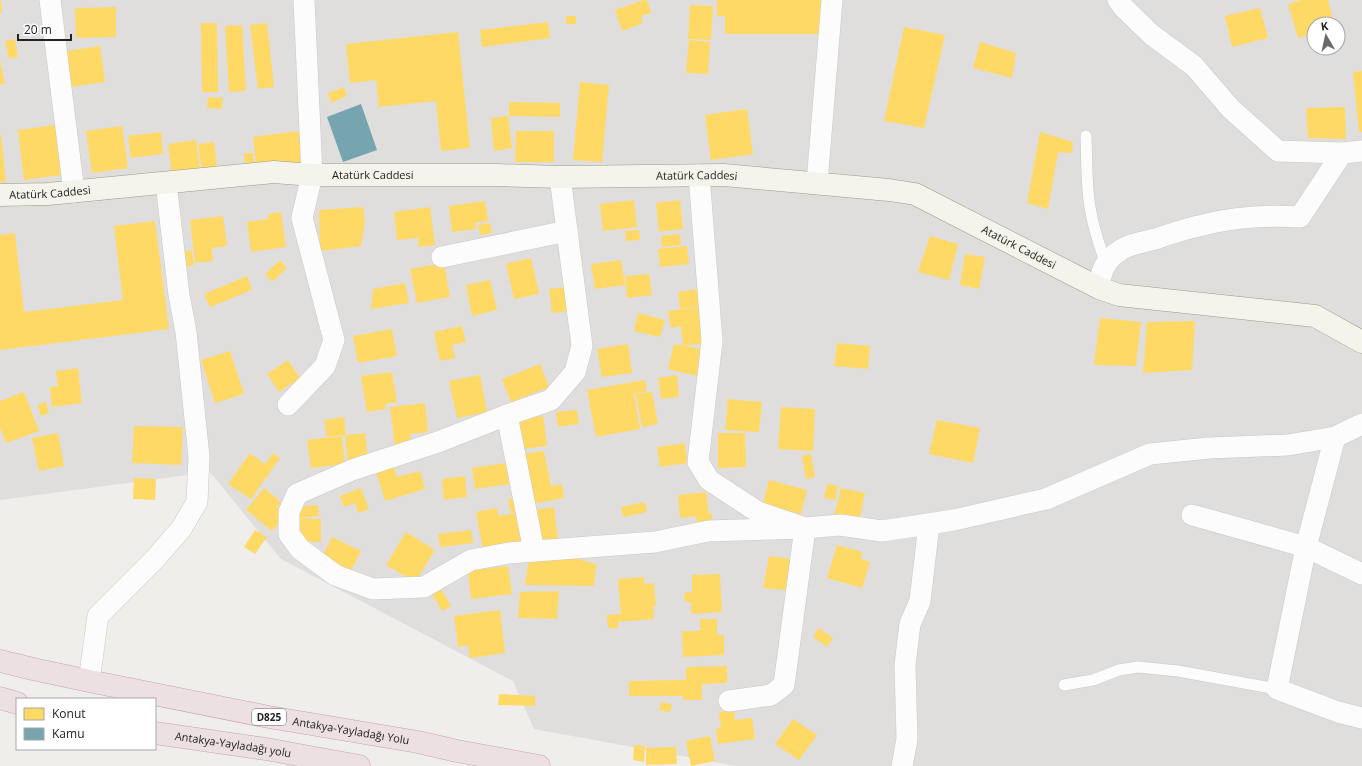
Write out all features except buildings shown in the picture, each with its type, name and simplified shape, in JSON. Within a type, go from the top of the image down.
[{"type":"highway","name":"Antakya-Yayladağı Yolu","points":[[0,661],[89,681],[269,717],[418,742],[457,751],[539,766]]},
{"type":"highway","points":[[0,698],[16,703]]},
{"type":"highway","name":"Antakya-Yayladağı yolu","points":[[156,733],[266,749],[359,766]]},
{"type":"main road","name":"Atatürk Caddesi","points":[[0,195],[74,192],[274,172],[312,175],[496,175],[560,177],[724,175],[889,190],[914,194],[1099,288],[1119,295],[1267,309],[1315,316],[1362,342]]},
{"type":"street","points":[[50,0],[74,192]]},
{"type":"street","points":[[288,405],[325,366],[334,340],[302,218],[312,175],[304,0]]},
{"type":"street","points":[[817,183],[832,0]]},
{"type":"street","points":[[1118,0],[1123,7],[1152,35],[1194,66],[1230,109],[1278,151],[1352,152]]},
{"type":"street","points":[[1099,288],[1102,271],[1106,264],[1118,252],[1126,247],[1224,220],[1278,216],[1300,217],[1352,152]]},
{"type":"street","points":[[699,175],[712,341],[698,462],[709,480],[758,512],[805,528]]},
{"type":"street","points":[[560,177],[582,346],[575,372],[551,400],[438,442],[352,470],[296,494],[289,512],[289,534],[300,549],[335,575],[373,589],[424,587],[471,560],[508,552],[655,542],[708,531],[805,528],[840,525],[882,531],[954,520],[1046,499],[1150,454],[1209,448],[1288,445],[1335,438],[1362,424]]},
{"type":"street","points":[[89,681],[98,616],[163,550],[181,529],[197,502],[199,457],[186,332],[179,295],[166,183]]},
{"type":"street","points":[[442,257],[567,231]]},
{"type":"street","points":[[508,415],[534,551]]},
{"type":"street","points":[[1335,438],[1306,547],[1277,689],[1338,712],[1362,718]]},
{"type":"street","points":[[1192,515],[1306,547],[1362,574]]},
{"type":"street","points":[[902,766],[908,739],[904,665],[910,624],[920,601],[929,524]]},
{"type":"street","points":[[730,701],[771,695],[784,685],[805,528]]},
{"type":"lane","points":[[1086,136],[1090,207],[1095,230],[1106,264]]},
{"type":"lane","points":[[1064,685],[1086,682],[1127,668],[1138,667],[1178,671],[1277,689]]},
{"type":"shaded area","points":[[0,0],[1362,0],[1362,766],[736,766],[534,729],[513,681],[281,559],[210,472],[0,500]]}]
